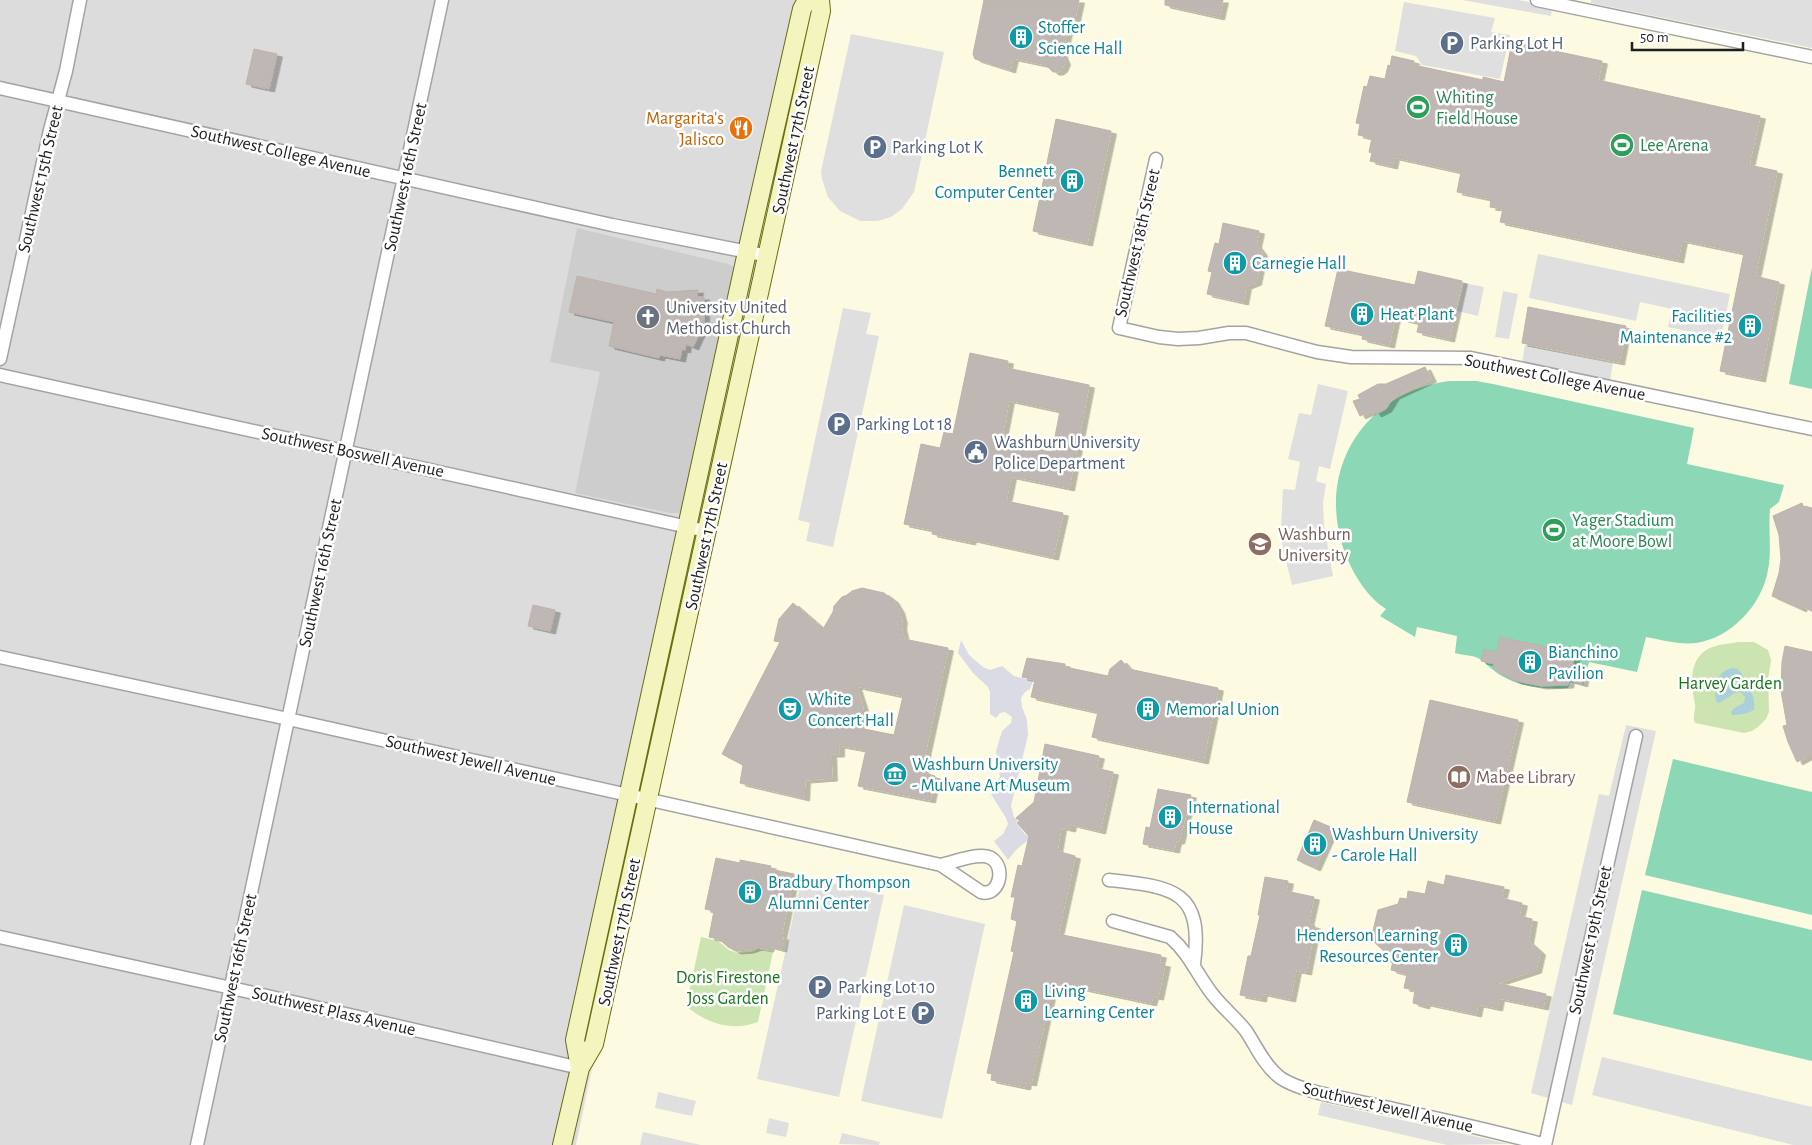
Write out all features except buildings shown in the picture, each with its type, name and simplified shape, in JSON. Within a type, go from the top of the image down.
[{"type":"main road","name":"Southwest 17th Street","points":[[580,1068],[575,1040],[747,252],[802,9],[807,0]]},
{"type":"main road","name":"Southwest 17th Street","points":[[562,1145],[580,1068],[594,1044],[768,256],[821,11],[820,0]]},
{"type":"street","name":"Southwest 15th Street","points":[[0,359],[80,0]]},
{"type":"street","name":"Southwest 16th Street","points":[[197,1145],[442,0]]},
{"type":"street","points":[[1537,0],[1574,4],[1812,57]]},
{"type":"street","name":"Southwest College Avenue","points":[[0,88],[612,224],[768,256]]},
{"type":"street","name":"Southwest 18th Street","points":[[1118,328],[1156,159]]},
{"type":"street","name":"Southwest College Avenue","points":[[1118,328],[1158,337],[1178,339],[1246,333],[1317,352],[1351,357],[1471,358],[1812,429]]},
{"type":"street","name":"Southwest Boswell Avenue","points":[[0,375],[706,531]]},
{"type":"street","name":"Southwest Jewell Avenue","points":[[0,656],[942,865]]},
{"type":"street","name":"Southwest 19th Street","points":[[1545,1145],[1636,736]]},
{"type":"street","points":[[1109,880],[1158,887],[1172,892],[1182,899],[1190,909],[1195,923],[1196,949],[1194,964]]},
{"type":"street","name":"Southwest Jewell Avenue","points":[[1113,920],[1170,937],[1194,964],[1211,993],[1246,1031],[1266,1063],[1277,1076],[1288,1082],[1314,1091],[1545,1145]]},
{"type":"street","name":"Southwest Plass Avenue","points":[[0,937],[230,987],[580,1068]]},
{"type":"shaded area","points":[[0,0],[800,0],[576,1145],[0,1145]]},
{"type":"shaded area","name":"Washburn University","points":[[828,0],[1812,0],[1812,1145],[576,1145]]},
{"type":"shaded area","points":[[1462,0],[1519,0],[1552,7],[1551,16]]},
{"type":"shaded area","points":[[1591,0],[1812,0],[1812,48],[1591,3]]},
{"type":"shaded area","name":"Parking Lot H","points":[[1404,2],[1495,18],[1491,32],[1510,35],[1500,79],[1422,65],[1416,56],[1395,51]]},
{"type":"shaded area","name":"Parking Lot K","points":[[851,34],[944,52],[914,192],[902,209],[891,217],[878,221],[860,221],[840,211],[828,197],[822,179],[821,171]]},
{"type":"shaded area","points":[[577,228],[728,264],[736,268],[684,509],[679,513],[670,513],[575,493],[600,372],[550,362]]},
{"type":"shaded area","points":[[1538,254],[1730,294],[1721,338],[1668,327],[1672,309],[1640,302],[1636,321],[1529,298]]},
{"type":"shaded area","points":[[1464,283],[1484,287],[1478,316],[1457,311]]},
{"type":"shaded area","points":[[1503,291],[1518,294],[1509,339],[1495,337]]},
{"type":"shaded area","name":"Parking Lot 18","points":[[843,308],[871,313],[866,334],[879,336],[833,547],[806,541],[810,523],[798,520]]},
{"type":"shaded area","points":[[1525,345],[1613,363],[1610,380],[1522,363]]},
{"type":"shaded area","points":[[1318,384],[1348,391],[1330,469],[1319,466],[1316,481],[1326,484],[1323,503],[1324,526],[1333,576],[1292,585],[1283,549],[1281,528],[1283,489],[1295,490],[1300,462],[1288,459],[1299,413],[1311,415]]},
{"type":"shaded area","points":[[961,640],[969,655],[983,667],[990,670],[1002,666],[1014,676],[1033,681],[1030,689],[1021,698],[1027,720],[1028,735],[1011,806],[1014,817],[1018,821],[1016,823],[1025,834],[1032,837],[1016,850],[1008,860],[994,841],[1003,834],[1008,824],[991,794],[995,787],[994,782],[1000,777],[996,751],[1002,731],[1011,723],[1012,717],[1005,712],[1000,713],[996,718],[990,714],[990,692],[988,687],[973,673],[958,653]]},
{"type":"shaded area","points":[[1626,725],[1656,731],[1572,1105],[1531,1093],[1599,794],[1609,796]]},
{"type":"shaded area","name":"Parking Lot 10","points":[[802,877],[884,895],[839,1097],[757,1079]]},
{"type":"shaded area","name":"Parking Lot E","points":[[904,905],[985,924],[942,1119],[861,1101]]},
{"type":"shaded area","points":[[1602,1057],[1812,1107],[1812,1145],[1793,1145],[1592,1095]]},
{"type":"shaded area","points":[[658,1092],[696,1101],[692,1116],[655,1108]]},
{"type":"shaded area","points":[[1321,1102],[1509,1144],[1447,1145],[1318,1115]]},
{"type":"shaded area","points":[[769,1118],[789,1123],[786,1137],[766,1133]]},
{"type":"shaded area","points":[[643,1132],[701,1145],[640,1145]]},
{"type":"shaded area","points":[[842,1133],[880,1142],[879,1145],[839,1144]]},
{"type":"green space","points":[[1812,267],[1812,389],[1789,384]]},
{"type":"green space","name":"Yager Stadium at Moore Bowl","points":[[1449,381],[1476,381],[1493,384],[1694,428],[1687,464],[1784,485],[1779,502],[1770,509],[1770,555],[1768,570],[1765,583],[1752,607],[1733,627],[1709,640],[1683,643],[1646,637],[1637,672],[1589,662],[1583,685],[1570,682],[1568,688],[1559,689],[1533,687],[1516,682],[1500,675],[1478,658],[1455,653],[1457,636],[1417,627],[1415,637],[1380,616],[1386,609],[1373,599],[1358,580],[1347,558],[1338,527],[1336,497],[1341,469],[1352,443],[1369,420],[1391,402],[1418,389]]},
{"type":"green space","name":"Harvey Garden","points":[[1738,642],[1754,642],[1768,650],[1771,660],[1768,680],[1769,712],[1766,719],[1752,731],[1744,733],[1695,723],[1692,681],[1698,658],[1710,648]]},
{"type":"green space","points":[[1673,759],[1812,792],[1812,915],[1645,875]]},
{"type":"green space","points":[[1642,890],[1812,930],[1812,1061],[1613,1014]]},
{"type":"green space","name":"Doris Firestone Joss Garden","points":[[701,937],[718,941],[729,950],[737,953],[752,952],[758,949],[773,952],[758,1022],[739,1026],[720,1024],[702,1017],[686,1006]]},
{"type":"water","points":[[1733,668],[1738,669],[1744,678],[1754,700],[1754,710],[1744,714],[1732,715],[1731,712],[1734,708],[1744,703],[1745,697],[1741,692],[1735,693],[1718,703],[1716,701],[1715,690],[1717,680],[1723,672]]},
{"type":"place","name":"Stoffer Science Hall","points":[[1021,37]]},
{"type":"place","name":"Parking Lot H","points":[[1452,43]]},
{"type":"place","name":"Whiting Field House","points":[[1418,107]]},
{"type":"place","name":"Margarita's Jalisco","points":[[741,128]]},
{"type":"place","name":"Lee Arena","points":[[1622,145]]},
{"type":"place","name":"Parking Lot K","points":[[875,147]]},
{"type":"place","name":"Bennett Computer Center","points":[[1072,181]]},
{"type":"place","name":"Carnegie Hall","points":[[1235,263]]},
{"type":"place","name":"Heat Plant","points":[[1362,314]]},
{"type":"place","name":"University United Methodist Church","points":[[648,317]]},
{"type":"place","name":"Facilities Maintenance #2","points":[[1750,326]]},
{"type":"place","name":"Parking Lot 18","points":[[839,424]]},
{"type":"place","name":"Washburn University Police Department","points":[[976,452]]},
{"type":"place","name":"Yager Stadium at Moore Bowl","points":[[1554,530]]},
{"type":"place","name":"Washburn University","points":[[1260,544]]},
{"type":"place","name":"Bianchino Pavilion","points":[[1530,662]]},
{"type":"place","name":"White Concert Hall","points":[[790,709]]},
{"type":"place","name":"Memorial Union","points":[[1148,709]]},
{"type":"place","name":"Washburn University - Mulvane Art Museum","points":[[895,774]]},
{"type":"place","name":"Mabee Library","points":[[1459,777]]},
{"type":"place","name":"International House","points":[[1170,817]]},
{"type":"place","name":"Washburn University - Carole Hall","points":[[1315,844]]},
{"type":"place","name":"Bradbury Thompson Alumni Center","points":[[750,892]]},
{"type":"place","name":"Henderson Learning Resources Center","points":[[1456,945]]},
{"type":"place","name":"Parking Lot 10","points":[[820,987]]},
{"type":"place","name":"Living Learning Center","points":[[1026,1001]]},
{"type":"place","name":"Parking Lot E","points":[[923,1013]]}]
